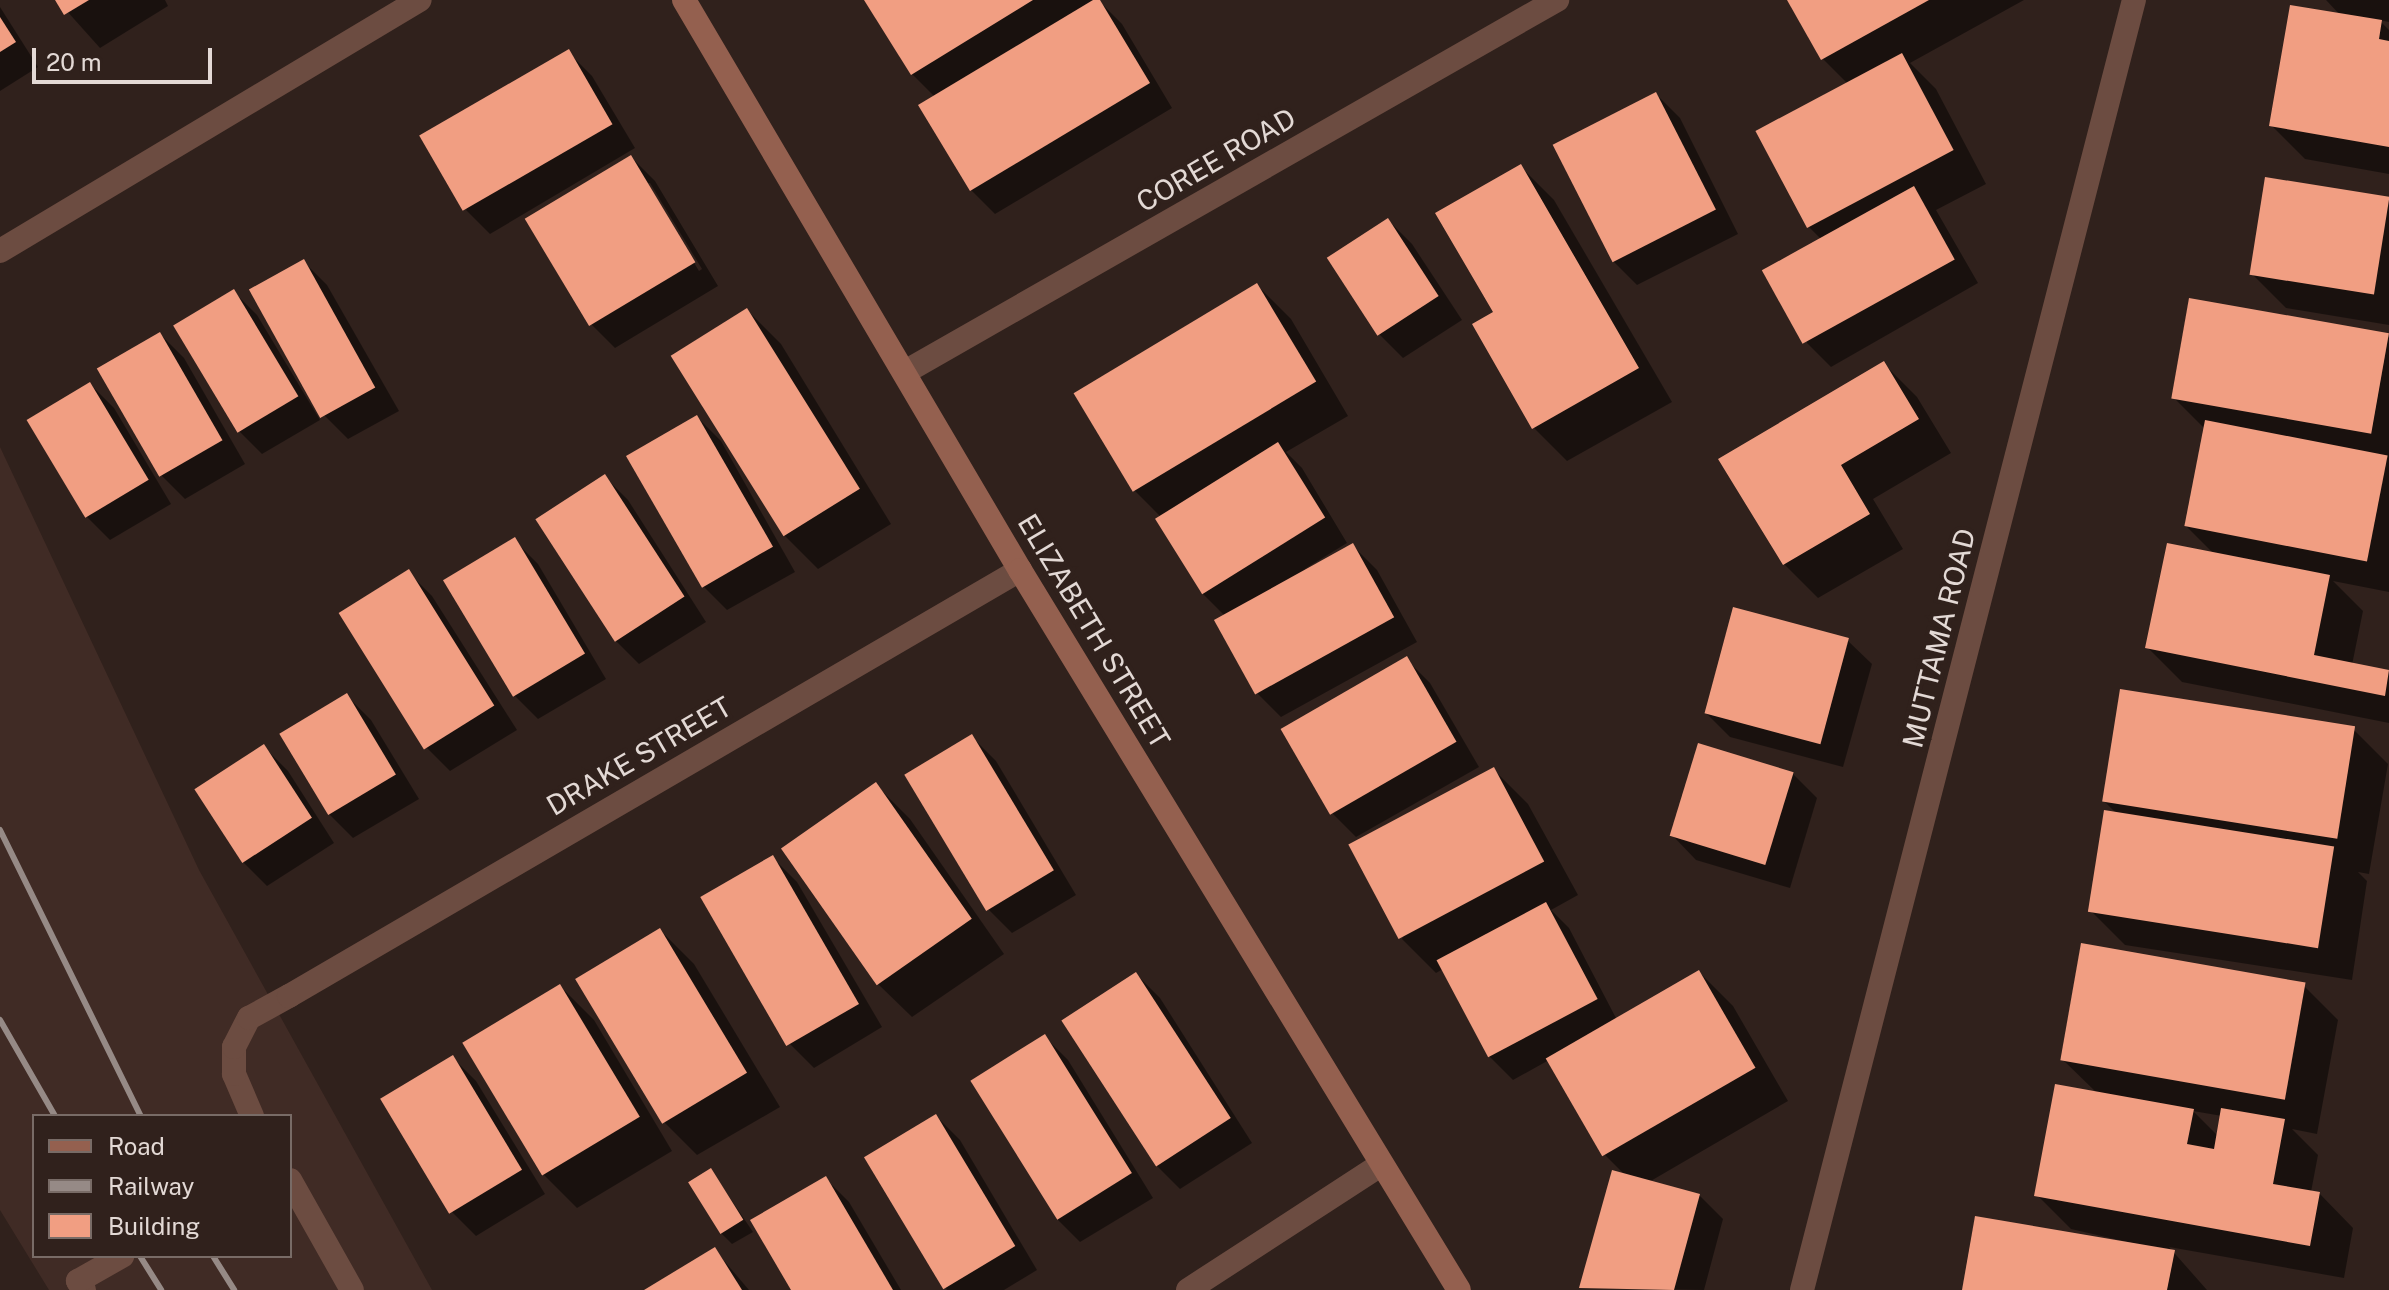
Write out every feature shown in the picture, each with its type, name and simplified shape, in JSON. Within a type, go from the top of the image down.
[{"type":"street","points":[[0,251],[420,0]]},
{"type":"street","name":"ELIZABETH STREET","points":[[684,0],[1020,570],[1459,1290]]},
{"type":"street","name":"COREE ROAD","points":[[905,372],[1557,0]]},
{"type":"street","name":"MUTTAMA ROAD","points":[[1802,1290],[2134,0]]},
{"type":"street","name":"DRAKE STREET","points":[[251,1114],[236,1085],[234,1047],[249,1018],[1020,570]]},
{"type":"street","points":[[1188,1290],[1382,1164]]},
{"type":"street","points":[[292,1184],[352,1290]]},
{"type":"street","points":[[84,1290],[78,1281],[118,1258]]},
{"type":"shaded area","points":[[0,447],[199,870],[432,1290],[49,1290],[0,1210]]},
{"type":"building","points":[[55,0],[89,0],[64,15]]},
{"type":"building","points":[[864,0],[1033,0],[911,75]]},
{"type":"building","points":[[1093,0],[1100,0],[1150,83],[970,191],[918,105]]},
{"type":"building","points":[[1787,0],[1929,0],[1821,60]]},
{"type":"building","points":[[2290,5],[2382,20],[2379,39],[2389,41],[2389,147],[2269,126]]},
{"type":"building","points":[[0,17],[16,42],[0,52]]},
{"type":"building","points":[[569,49],[612,124],[463,211],[419,136]]},
{"type":"building","points":[[1902,53],[1954,150],[1807,228],[1755,131]]},
{"type":"building","points":[[1656,92],[1716,210],[1613,262],[1553,145]]},
{"type":"building","points":[[631,155],[695,262],[589,326],[525,219]]},
{"type":"building","points":[[1521,164],[1639,368],[1532,429],[1472,324],[1493,312],[1435,213]]},
{"type":"building","points":[[2265,177],[2389,197],[2374,294],[2250,275]]},
{"type":"building","points":[[1914,186],[1955,259],[1803,344],[1762,270]]},
{"type":"building","points":[[1388,218],[1439,296],[1377,336],[1327,258]]},
{"type":"building","points":[[304,259],[375,388],[320,418],[249,290]]},
{"type":"building","points":[[1257,283],[1316,382],[1133,492],[1074,393]]},
{"type":"building","points":[[234,289],[298,396],[238,433],[173,326]]},
{"type":"building","points":[[2189,298],[2389,333],[2371,434],[2171,398]]},
{"type":"building","points":[[747,308],[860,489],[784,536],[671,356]]},
{"type":"building","points":[[160,332],[223,440],[159,477],[97,368]]},
{"type":"building","points":[[1884,361],[1919,419],[1841,465],[1870,514],[1783,565],[1718,459]]},
{"type":"building","points":[[90,382],[149,480],[85,518],[27,420]]},
{"type":"building","points":[[697,415],[773,547],[702,588],[626,456]]},
{"type":"building","points":[[2205,420],[2388,455],[2367,562],[2184,526]]},
{"type":"building","points":[[1278,442],[1325,517],[1202,594],[1155,519]]},
{"type":"building","points":[[605,474],[685,596],[615,642],[535,519]]},
{"type":"building","points":[[515,537],[585,654],[513,697],[443,580]]},
{"type":"building","points":[[1353,543],[1394,617],[1255,694],[1214,620]]},
{"type":"building","points":[[2167,543],[2330,575],[2314,655],[2389,670],[2385,696],[2145,648]]},
{"type":"building","points":[[409,569],[494,706],[424,750],[339,613]]},
{"type":"building","points":[[1733,607],[1849,638],[1820,744],[1705,713]]},
{"type":"building","points":[[1407,656],[1456,742],[1330,815],[1281,729]]},
{"type":"building","points":[[2120,689],[2355,726],[2337,839],[2102,802]]},
{"type":"building","points":[[347,693],[396,774],[328,815],[279,734]]},
{"type":"building","points":[[972,734],[1054,870],[986,911],[904,775]]},
{"type":"building","points":[[1698,743],[1794,772],[1765,865],[1670,836]]},
{"type":"building","points":[[264,744],[312,818],[242,863],[194,789]]},
{"type":"building","points":[[1494,767],[1544,861],[1399,939],[1348,844]]},
{"type":"building","points":[[876,782],[972,919],[877,985],[781,849]]},
{"type":"building","points":[[2104,810],[2334,846],[2318,948],[2088,912]]},
{"type":"building","points":[[773,855],[859,1004],[786,1046],[700,897]]},
{"type":"building","points":[[1546,902],[1598,999],[1488,1057],[1437,960]]},
{"type":"building","points":[[660,928],[747,1073],[662,1124],[575,979]]},
{"type":"building","points":[[2081,943],[2306,983],[2285,1100],[2060,1060]]},
{"type":"building","points":[[1699,970],[1756,1068],[1602,1156],[1546,1058]]},
{"type":"building","points":[[1136,972],[1231,1118],[1156,1166],[1061,1020]]},
{"type":"building","points":[[560,984],[640,1117],[542,1176],[462,1043]]},
{"type":"building","points":[[1045,1034],[1132,1173],[1057,1220],[970,1081]]},
{"type":"building","points":[[453,1055],[522,1170],[449,1214],[380,1099]]},
{"type":"building","points":[[2055,1084],[2194,1109],[2187,1144],[2214,1149],[2221,1108],[2285,1119],[2273,1184],[2320,1192],[2310,1246],[2034,1196]]},
{"type":"building","points":[[936,1114],[1015,1246],[943,1289],[864,1157]]},
{"type":"building","points":[[711,1168],[743,1220],[720,1234],[688,1182]]},
{"type":"building","points":[[1612,1170],[1700,1194],[1674,1290],[1579,1288]]},
{"type":"building","points":[[826,1176],[893,1290],[791,1290],[750,1220]]},
{"type":"building","points":[[1975,1216],[2175,1250],[2167,1290],[1962,1290]]},
{"type":"building","points":[[715,1247],[742,1290],[644,1290]]},
{"type":"railway","points":[[0,830],[140,1114]]},
{"type":"railway","points":[[0,1020],[54,1114]]},
{"type":"railway","points":[[141,1258],[161,1290]]},
{"type":"railway","points":[[214,1258],[234,1290]]}]
